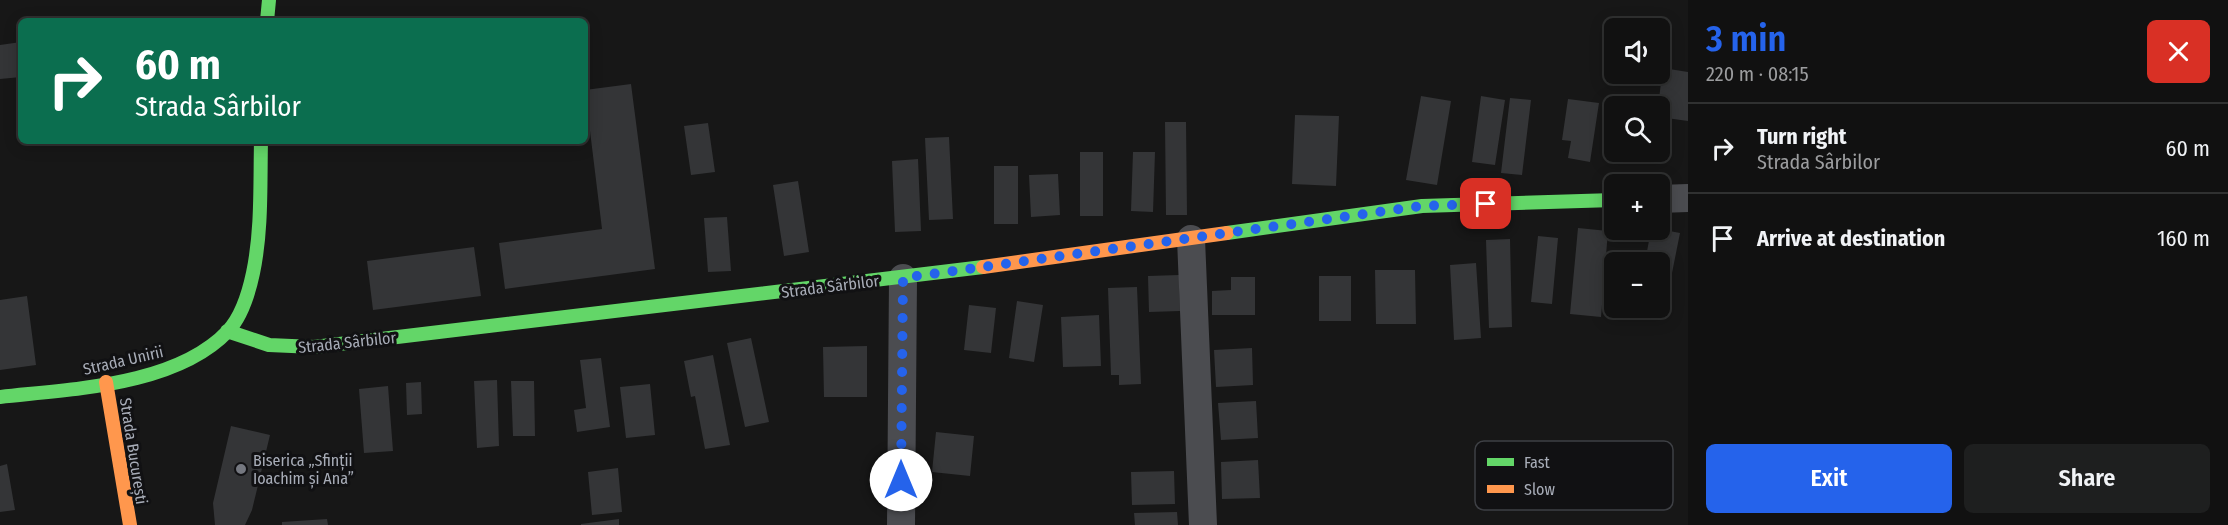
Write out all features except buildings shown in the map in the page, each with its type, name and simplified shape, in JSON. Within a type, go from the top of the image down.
[{"type":"street","points":[[267,18],[269,0]]},
{"type":"street","name":"Strada Unirii","points":[[0,398],[106,382],[178,364],[205,349],[227,331],[240,312],[253,274],[261,144]]},
{"type":"street","points":[[1670,199],[1688,198]]},
{"type":"street","name":"Strada Sârbilor","points":[[227,331],[271,348],[292,349],[903,278],[1422,206],[1604,200]]},
{"type":"street","points":[[1191,239],[1203,525]]},
{"type":"street","points":[[901,525],[903,278]]},
{"type":"street","name":"Strada București","points":[[106,382],[130,525]]},
{"type":"traffic: fast","points":[[267,18],[269,0]]},
{"type":"traffic: fast","points":[[0,397],[90,387],[152,374],[206,349],[228,331],[244,304],[256,257],[260,207],[261,144]]},
{"type":"traffic: fast","points":[[1227,233],[1422,206],[1604,200]]},
{"type":"traffic: fast","points":[[227,331],[269,345],[314,347],[983,267]]},
{"type":"traffic: slow","points":[[983,267],[1227,233]]},
{"type":"traffic: slow","points":[[106,382],[130,525]]},
{"type":"place","name":"Biserica „Sfinții Ioachim și Ana”","points":[[241,469]]},
{"type":"route","points":[[901,480],[903,278],[1422,206],[1486,204]]}]
